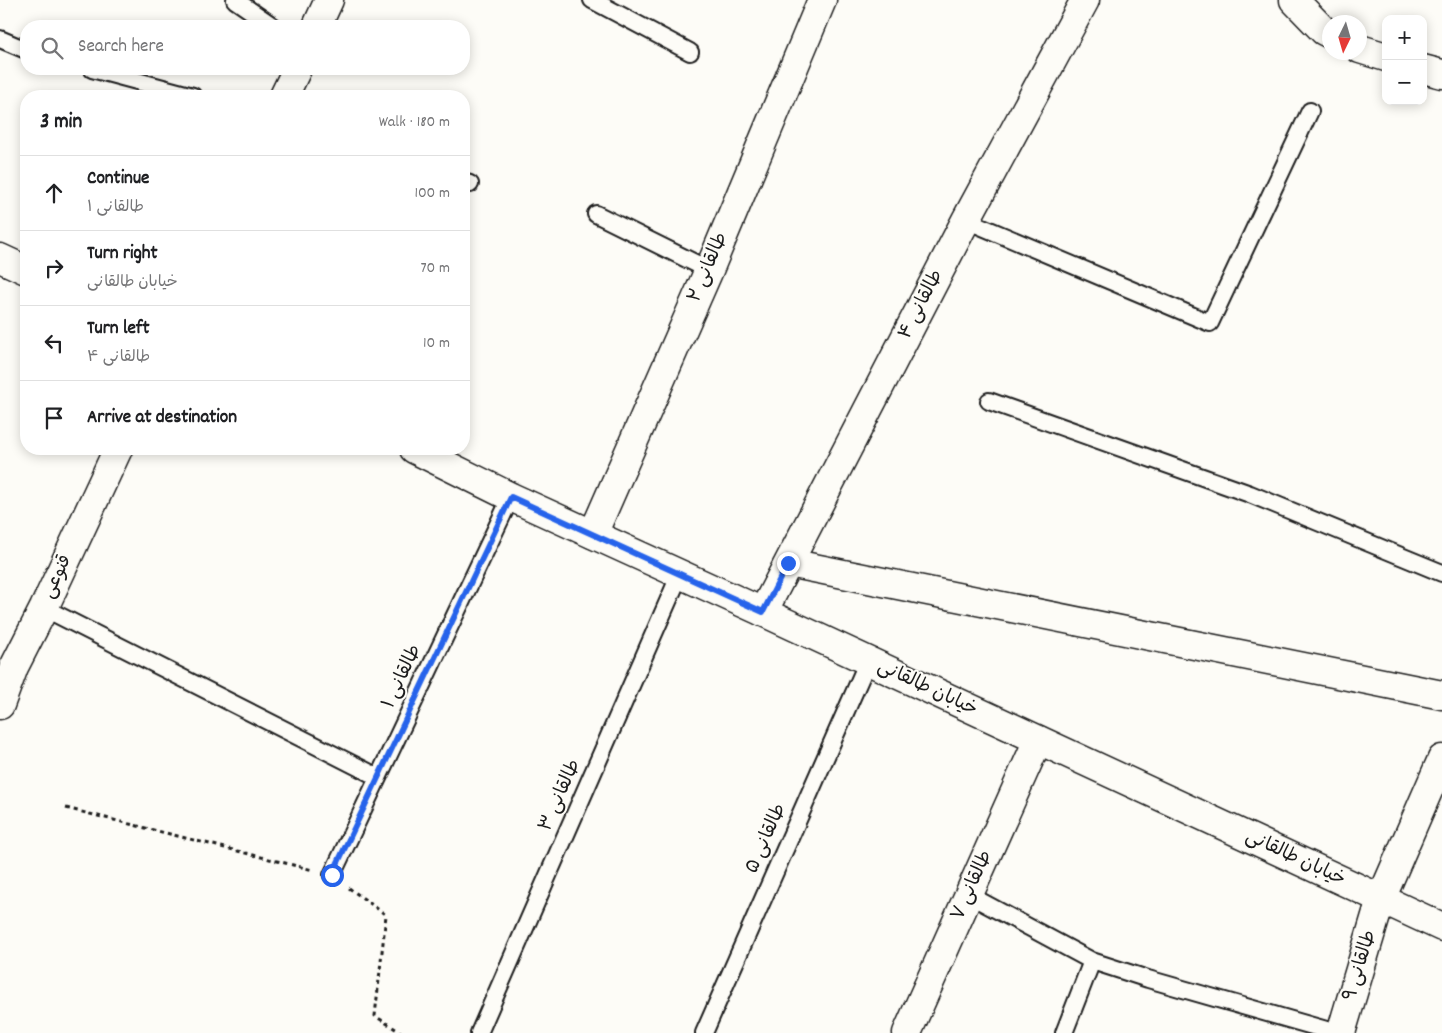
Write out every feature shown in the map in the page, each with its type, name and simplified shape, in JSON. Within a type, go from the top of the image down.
[{"type":"street","points":[[320,20],[329,0]]},
{"type":"street","name":"طالقانی ۲","points":[[593,534],[709,270],[822,0]]},
{"type":"street","name":"طالقانی ۴","points":[[763,612],[966,220],[1086,0]]},
{"type":"street","points":[[1294,0],[1322,29]]},
{"type":"street","points":[[1367,51],[1382,56]]},
{"type":"street","points":[[1427,70],[1442,74]]},
{"type":"street","points":[[287,90],[294,75]]},
{"type":"street","points":[[0,258],[20,267]]},
{"type":"street","name":"قنوعی","points":[[0,705],[7,664],[44,608],[115,455]]},
{"type":"street","name":"خیابان طالقانی","points":[[426,455],[511,497],[1442,927]]},
{"type":"street","points":[[788,563],[1442,695]]},
{"type":"street","name":"طالقانی ۷","points":[[907,1033],[1038,740]]},
{"type":"street","name":"طالقانی ۹","points":[[1341,1033],[1382,899],[1442,759]]},
{"type":"lane","points":[[235,0],[264,20]]},
{"type":"lane","points":[[592,0],[690,52]]},
{"type":"lane","points":[[0,39],[20,47]]},
{"type":"lane","points":[[114,75],[171,90]]},
{"type":"lane","points":[[966,220],[1210,323],[1310,111]]},
{"type":"lane","points":[[596,214],[709,270]]},
{"type":"lane","points":[[989,401],[1250,494],[1442,573]]},
{"type":"lane","name":"طالقانی ۱","points":[[332,875],[511,497]]},
{"type":"lane","name":"طالقانی ۳","points":[[479,1033],[680,574]]},
{"type":"lane","points":[[44,608],[378,777]]},
{"type":"lane","name":"طالقانی ۵","points":[[704,1033],[868,661]]},
{"type":"lane","points":[[969,895],[1092,961],[1337,1033]]},
{"type":"lane","points":[[1064,1033],[1092,961]]},
{"type":"path","points":[[66,808],[332,875],[386,915],[375,1016],[402,1033]]},
{"type":"route","points":[[332,875],[511,497],[763,612],[788,563]]}]
